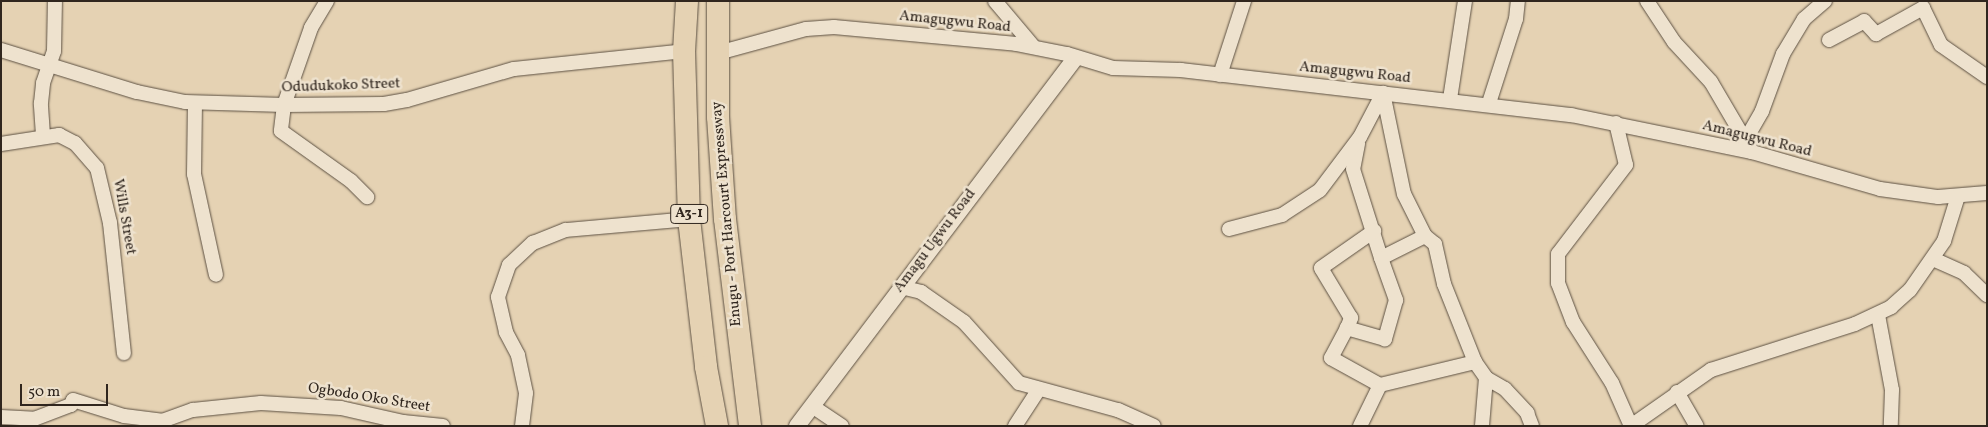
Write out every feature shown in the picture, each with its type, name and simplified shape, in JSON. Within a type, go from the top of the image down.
[{"type":"highway","name":"A3-1","points":[[687,1],[684,52],[689,219],[706,367],[717,426]]},
{"type":"highway","name":"Enugu - Port Harcourt Expressway","points":[[718,1],[718,117],[725,219],[750,426]]},
{"type":"street","points":[[44,135],[40,103],[54,51],[55,1]]},
{"type":"street","points":[[327,1],[311,28],[284,105],[281,131],[351,181],[368,197]]},
{"type":"street","points":[[995,1],[1033,46]]},
{"type":"street","points":[[1220,75],[1244,1]]},
{"type":"street","points":[[1450,99],[1465,1]]},
{"type":"street","points":[[1489,103],[1512,33],[1518,1]]},
{"type":"street","points":[[1647,1],[1674,42],[1712,82],[1749,145]]},
{"type":"street","points":[[1749,145],[1783,54],[1804,19],[1825,1]]},
{"type":"street","points":[[1829,40],[1864,21],[1876,34],[1923,8],[1941,45],[1987,77]]},
{"type":"street","name":"Amagugwu Road","points":[[718,53],[806,29],[834,26],[1033,46],[1113,68],[1220,75],[1489,103],[1749,145],[1880,190],[1938,197],[1987,193]]},
{"type":"street","name":"Odudukoko Street","points":[[1,50],[137,92],[195,103],[284,105],[384,104],[407,100],[514,69],[684,52]]},
{"type":"street","name":"Amagu Ugwu Road","points":[[797,426],[1075,58]]},
{"type":"street","points":[[1229,229],[1282,215],[1306,201],[1330,179],[1360,137],[1383,93]]},
{"type":"street","points":[[1383,93],[1404,194],[1425,236],[1435,244],[1444,284],[1475,362],[1486,378],[1505,390],[1527,413],[1532,426]]},
{"type":"street","points":[[195,103],[194,174],[216,276]]},
{"type":"street","points":[[1616,123],[1626,165],[1558,254],[1558,282],[1574,322],[1612,384],[1631,426],[1677,392],[1728,362],[1878,315],[1899,301],[1933,258],[1950,226],[1958,196]]},
{"type":"street","name":"Wills Street","points":[[1,144],[44,135],[59,135],[75,143],[99,173],[116,258],[124,353]]},
{"type":"street","points":[[1346,328],[1385,339],[1396,300],[1353,169],[1360,137]]},
{"type":"street","points":[[510,426],[522,421],[526,393],[518,355],[506,332],[498,297],[509,265],[534,243],[566,230],[689,219]]},
{"type":"street","points":[[1374,231],[1321,268],[1352,318],[1331,358],[1380,385],[1475,362]]},
{"type":"street","points":[[1381,258],[1425,236]]},
{"type":"street","points":[[1933,258],[1964,274],[1987,295]]},
{"type":"street","points":[[901,287],[921,292],[964,322],[1019,383],[1067,394],[1131,414],[1154,426]]},
{"type":"street","points":[[1878,315],[1892,390],[1891,426]]},
{"type":"street","points":[[1482,426],[1486,378]]},
{"type":"street","points":[[1360,426],[1380,385]]},
{"type":"street","points":[[1015,426],[1039,389]]},
{"type":"street","points":[[1677,392],[1697,426]]},
{"type":"street","name":"Ogbodo Oko Street","points":[[1,417],[40,422],[71,405],[73,400],[80,400],[124,416],[162,423],[193,410],[261,403],[341,408],[403,422],[443,426]]},
{"type":"street","points":[[812,406],[842,426]]}]
